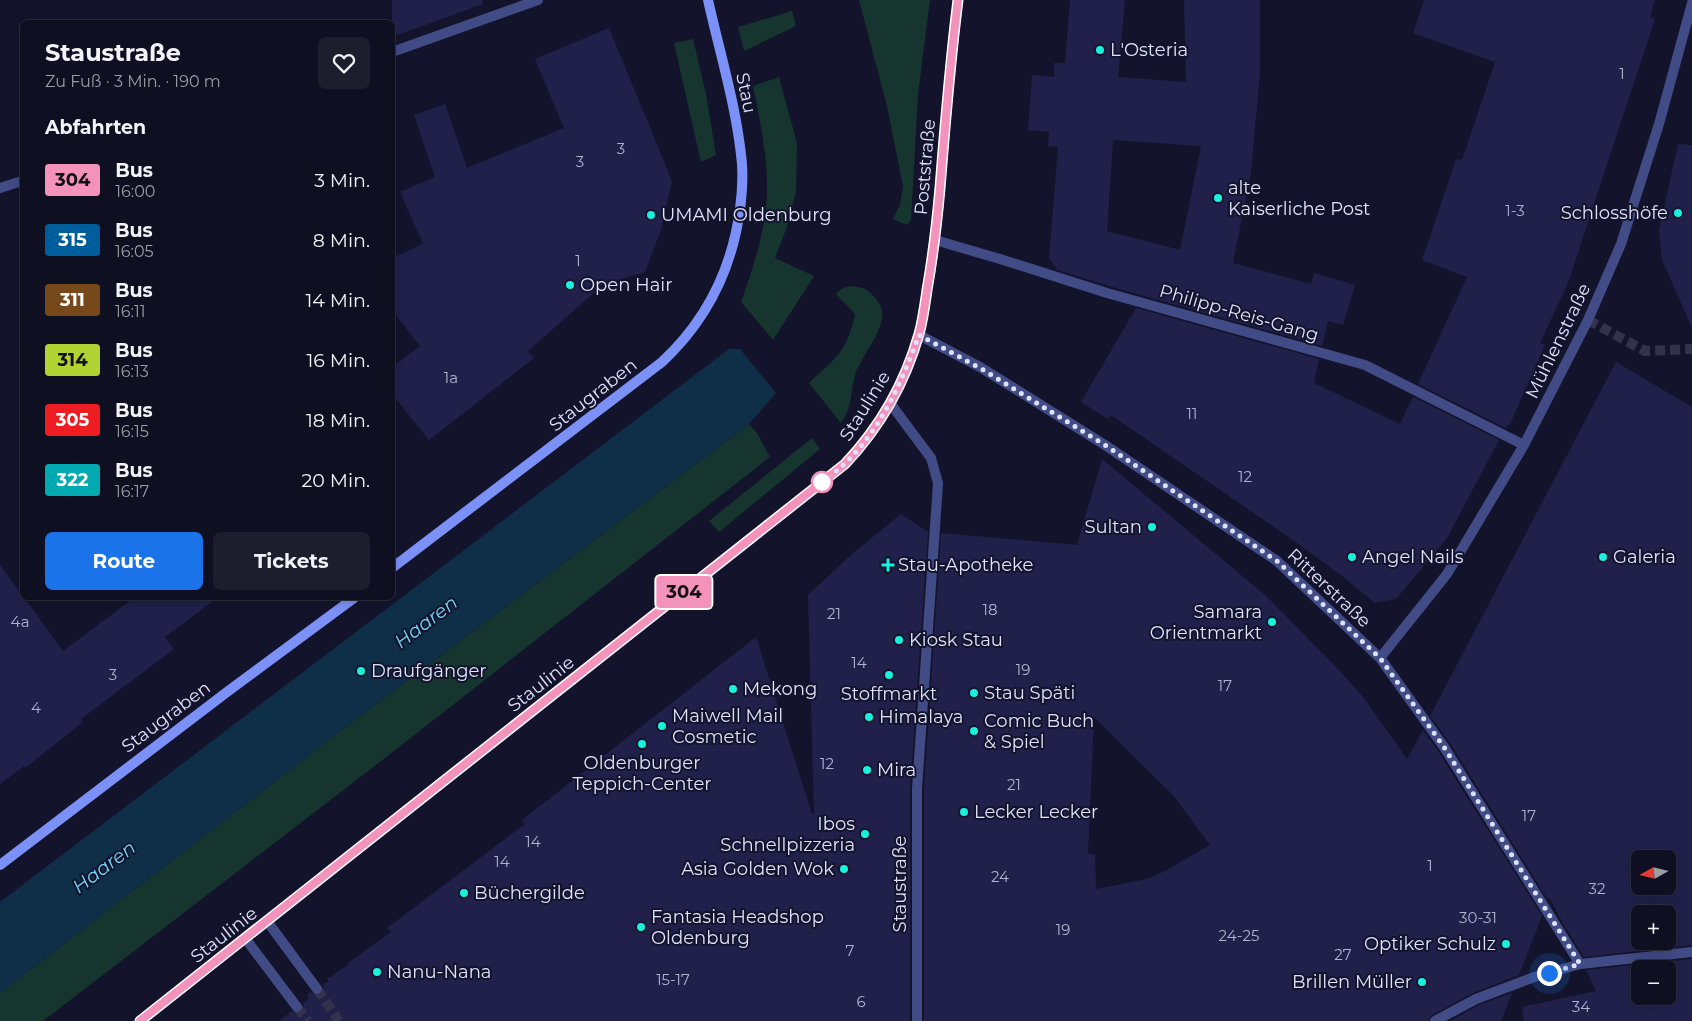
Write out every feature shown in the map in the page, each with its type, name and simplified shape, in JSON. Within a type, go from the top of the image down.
[{"type":"street","points":[[395,51],[538,0]]},
{"type":"street","name":"Stau","points":[[708,0],[728,80],[739,139],[742,166],[742,194]]},
{"type":"street","name":"Poststraße","points":[[919,335],[935,240],[958,0]]},
{"type":"street","name":"Mühlenstraße","points":[[1380,658],[1447,574],[1524,445],[1588,320],[1621,244],[1659,124],[1692,3]]},
{"type":"street","points":[[0,188],[20,182]]},
{"type":"street","name":"Staugraben","points":[[395,566],[626,390],[679,346],[693,328],[719,286],[731,253],[738,224],[742,194]]},
{"type":"street","name":"Philipp-Reis-Gang","points":[[935,240],[1108,293],[1365,365],[1524,445]]},
{"type":"street","name":"Staulinie","points":[[140,1021],[845,464],[875,427],[890,403],[906,370],[919,335]]},
{"type":"street","name":"Ritterstraße","points":[[919,335],[980,368],[1105,445],[1277,561],[1380,658],[1444,747],[1580,964]]},
{"type":"street","name":"Staustraße","points":[[890,403],[931,458],[938,483],[917,789],[916,1021]]},
{"type":"street","name":"Staugraben","points":[[0,865],[351,600]]},
{"type":"street","points":[[267,921],[317,989]]},
{"type":"street","points":[[245,938],[298,1007]]},
{"type":"street","points":[[1435,1021],[1476,999],[1534,977],[1580,964],[1692,952]]},
{"type":"green space","points":[[859,0],[930,0],[918,95],[911,220],[907,225],[893,219],[900,204],[903,186],[887,106]]},
{"type":"green space","points":[[792,11],[796,26],[744,51],[738,27]]},
{"type":"green space","points":[[693,39],[706,94],[716,155],[701,162],[674,43]]},
{"type":"green space","points":[[779,77],[797,143],[796,192],[787,227],[775,258],[814,276],[773,340],[741,302],[761,235],[767,193],[765,153],[753,86]]},
{"type":"green space","points":[[850,286],[862,288],[870,292],[881,308],[882,317],[876,337],[855,375],[849,405],[841,423],[809,383],[839,353],[848,337],[855,314],[836,294],[841,289]]},
{"type":"green space","points":[[749,424],[757,433],[770,457],[385,758],[43,1021],[0,1021],[0,993],[360,716]]},
{"type":"green space","points":[[812,438],[820,449],[719,532],[709,521]]},
{"type":"water","name":"Haaren","points":[[729,349],[740,349],[776,393],[749,424],[360,716],[0,993],[0,902]]},
{"type":"building","points":[[392,0],[482,0],[483,4],[395,36],[395,20],[392,20]]},
{"type":"building","name":"alte Kaiserliche Post","points":[[1070,0],[1125,0],[1118,77],[1186,82],[1184,0],[1260,0],[1260,72],[1251,172],[1233,263],[1311,284],[1314,273],[1355,285],[1343,325],[1328,321],[1322,346],[1057,270],[1049,258],[1058,147],[1048,146],[1049,132],[1028,130],[1032,75],[1054,77],[1054,63],[1065,63]],"holes":[[[1113,140],[1201,146],[1180,250],[1107,231]]]},
{"type":"building","points":[[1424,0],[1655,0],[1650,17],[1655,19],[1568,283],[1540,343],[1545,345],[1509,426],[1507,425],[1506,428],[1418,384],[1467,277],[1422,260],[1456,159],[1462,160],[1495,62],[1413,33]]},
{"type":"building","points":[[609,28],[672,181],[661,230],[645,272],[604,284],[528,351],[534,358],[429,440],[395,398],[395,365],[420,346],[395,314],[395,257],[423,244],[400,192],[435,177],[414,115],[445,104],[467,168],[564,128],[535,59]]},
{"type":"building","name":"Schlosshöfe","points":[[1678,144],[1692,145],[1692,328],[1662,260],[1659,231]]},
{"type":"building","points":[[1136,308],[1319,359],[1314,383],[1400,424],[1413,397],[1499,440],[1447,538],[1396,599],[1375,603],[1293,540],[1111,415],[1108,419],[1081,402]]},
{"type":"building","name":"Galeria","points":[[1616,362],[1692,407],[1692,945],[1676,947],[1676,905],[1631,905],[1631,950],[1647,950],[1584,957],[1549,897],[1548,900],[1450,743],[1430,716]]},
{"type":"building","points":[[1102,459],[1265,595],[1363,697],[1407,759],[1423,730],[1542,916],[1519,975],[1473,993],[1432,1015],[1428,1021],[924,1021],[924,789],[941,533],[1077,545]],"holes":[[[1094,717],[1174,796],[1210,845],[1165,871],[1147,879],[1096,889],[1095,855],[1088,853]]]},
{"type":"building","points":[[901,514],[928,532],[910,789],[910,1021],[279,1021],[292,1011],[297,1014],[301,1012],[304,1007],[303,1003],[309,998],[307,995],[311,992],[315,995],[321,994],[324,989],[323,985],[329,981],[327,979],[391,932],[387,928],[525,824],[522,820],[756,637],[812,814],[814,814],[808,595],[852,554]]},
{"type":"building","points":[[0,565],[20,592],[20,600],[26,600],[63,651],[131,600],[214,600],[165,637],[174,649],[81,719],[83,722],[25,768],[24,766],[0,784]]},
{"type":"building","points":[[1692,959],[1692,1021],[1524,1021],[1522,1007],[1596,991],[1586,970],[1631,965],[1631,1005],[1676,1005],[1676,961]]},
{"type":"building","points":[[1512,993],[1501,1021],[1450,1021],[1479,1005]]},
{"type":"tunnel","points":[[1588,320],[1645,351],[1692,349]]},
{"type":"tunnel","points":[[317,989],[339,1021]]},
{"type":"tunnel","points":[[297,1007],[308,1021]]},
{"type":"bus line","name":"304","points":[[140,1021],[845,464],[858,450],[890,403],[906,370],[919,335],[935,240],[958,0]]},
{"type":"place","name":"L'Osteria","points":[[1100,50]]},
{"type":"place","name":"alte Kaiserliche Post","points":[[1218,198]]},
{"type":"place","name":"Schlosshöfe","points":[[1678,213]]},
{"type":"place","name":"UMAMI Oldenburg","points":[[651,215]]},
{"type":"place","name":"Open Hair","points":[[570,285]]},
{"type":"place","name":"Sultan","points":[[1152,527]]},
{"type":"place","name":"Angel Nails","points":[[1352,557]]},
{"type":"place","name":"Galeria","points":[[1603,557]]},
{"type":"place","name":"Stau-Apotheke","points":[[888,565]]},
{"type":"place","name":"Samara Orientmarkt","points":[[1272,622]]},
{"type":"place","name":"Kiosk Stau","points":[[899,640]]},
{"type":"place","name":"Draufgänger","points":[[361,671]]},
{"type":"place","name":"Stoffmarkt","points":[[889,675]]},
{"type":"place","name":"Mekong","points":[[733,689]]},
{"type":"place","name":"Stau Späti","points":[[974,693]]},
{"type":"place","name":"Himalaya","points":[[869,717]]},
{"type":"place","name":"Maiwell Mail Cosmetic","points":[[662,726]]},
{"type":"place","name":"Comic Buch & Spiel","points":[[974,731]]},
{"type":"place","name":"Oldenburger Teppich-Center","points":[[642,744]]},
{"type":"place","name":"Mira","points":[[867,770]]},
{"type":"place","name":"Lecker Lecker","points":[[964,812]]},
{"type":"place","name":"Ibos Schnellpizzeria","points":[[865,834]]},
{"type":"place","name":"Asia Golden Wok","points":[[844,869]]},
{"type":"place","name":"Büchergilde","points":[[464,893]]},
{"type":"place","name":"Fantasia Headshop Oldenburg","points":[[641,927]]},
{"type":"place","name":"Optiker Schulz","points":[[1506,944]]},
{"type":"place","name":"Nanu-Nana","points":[[377,972]]},
{"type":"place","name":"Brillen Müller","points":[[1422,982]]},
{"type":"route","points":[[822,482],[845,464],[875,427],[890,403],[906,370],[919,335],[980,368],[1105,445],[1277,561],[1380,658],[1444,747],[1580,964],[1549,973]]}]
